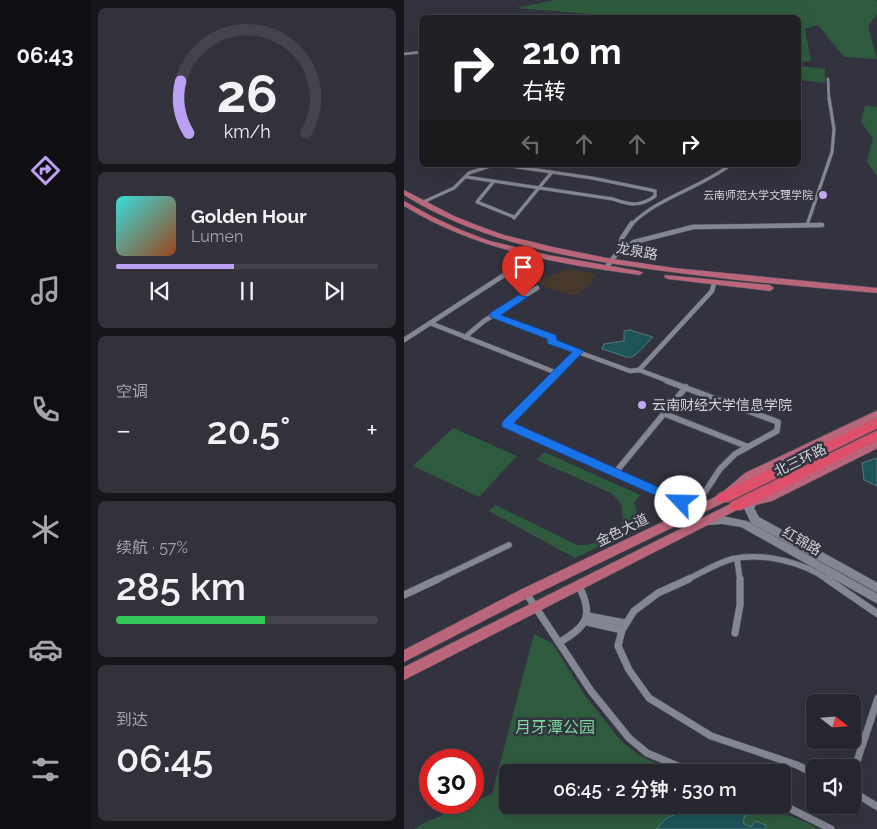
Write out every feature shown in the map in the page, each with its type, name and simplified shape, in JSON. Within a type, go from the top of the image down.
[{"type":"highway","name":"北三环路","points":[[736,506],[754,499],[768,483],[877,422]]},
{"type":"highway","name":"北三环路","points":[[723,498],[768,483],[877,434]]},
{"type":"main road","name":"龙泉路","points":[[404,192],[462,224],[510,240],[670,271],[877,291]]},
{"type":"main road","name":"龙泉路","points":[[404,203],[450,228],[535,255],[606,268],[714,283],[877,298]]},
{"type":"main road","name":"金色大道","points":[[404,656],[723,498],[749,476],[877,413]]},
{"type":"main road","points":[[754,499],[768,498],[877,443]]},
{"type":"main road","points":[[404,674],[736,506]]},
{"type":"street","points":[[404,54],[419,52]]},
{"type":"street","points":[[807,225],[822,184],[832,146],[834,129],[828,79]]},
{"type":"street","points":[[421,203],[454,188],[466,177],[488,167]]},
{"type":"street","points":[[466,177],[612,199],[633,206],[642,205],[655,196],[655,191],[651,190],[517,167]]},
{"type":"street","points":[[619,252],[621,237],[627,227],[664,200],[701,185],[727,167]]},
{"type":"street","points":[[494,181],[477,202],[514,218],[552,172]]},
{"type":"street","points":[[606,268],[619,252],[634,242],[693,227],[822,225]]},
{"type":"street","points":[[404,340],[535,255]]},
{"type":"street","points":[[639,370],[712,291],[714,283]]},
{"type":"street","points":[[465,337],[494,315],[537,288]]},
{"type":"street","points":[[494,315],[552,338],[552,342],[579,351],[630,371],[639,370],[778,422],[777,431],[730,456],[714,474],[705,492],[681,502],[506,424],[579,351]]},
{"type":"street","points":[[430,323],[556,373]]},
{"type":"street","points":[[615,473],[686,387]]},
{"type":"street","points":[[665,414],[746,446]]},
{"type":"street","name":"红锦路","points":[[754,499],[750,511],[755,520],[877,589]]},
{"type":"street","name":"红锦路","points":[[708,521],[722,520],[743,524],[877,600]]},
{"type":"street","points":[[404,596],[509,545]]},
{"type":"street","points":[[806,770],[711,736],[649,698],[629,670],[618,646],[623,626],[634,611],[658,593],[732,559],[777,558],[789,560],[824,577],[877,614]]},
{"type":"street","points":[[735,633],[740,607],[742,576],[737,559]]},
{"type":"street","points":[[560,642],[575,634],[588,619],[586,598],[579,586]]},
{"type":"street","points":[[526,594],[560,642],[591,692],[629,738],[647,753],[673,764]]},
{"type":"street","points":[[588,619],[623,626]]},
{"type":"street","points":[[857,759],[877,698]]},
{"type":"street","points":[[861,797],[877,806]]},
{"type":"street","points":[[791,809],[831,829]]},
{"type":"shaded area","points":[[568,269],[597,274],[591,279],[594,281],[576,295],[548,288],[536,281]]},
{"type":"shaded area","points":[[630,330],[653,337],[639,352],[631,357],[602,349],[604,344],[624,341],[624,331]]},
{"type":"shaded area","points":[[877,458],[877,486],[864,480],[862,463]]},
{"type":"shaded area","points":[[675,814],[745,814],[743,823],[751,827],[755,821],[766,825],[765,829],[656,829],[667,818]]},
{"type":"green space","points":[[555,0],[875,0],[877,1],[877,14],[868,26],[877,59],[844,57],[818,25],[805,29],[811,61],[801,62],[801,15],[603,15],[516,8]]},
{"type":"green space","points":[[801,66],[826,69],[825,83],[801,80]]},
{"type":"green space","points":[[865,105],[877,107],[877,176],[867,162],[873,138],[861,122]]},
{"type":"green space","points":[[453,428],[517,456],[479,497],[413,466]]},
{"type":"green space","points":[[544,452],[640,495],[634,503],[639,518],[636,528],[575,558],[489,511],[495,505],[577,545],[588,545],[614,536],[621,527],[623,518],[621,503],[611,493],[537,460]]},
{"type":"green space","name":"月牙潭公园","points":[[534,634],[553,644],[584,694],[621,741],[640,756],[658,764],[500,764]]},
{"type":"green space","name":"月牙潭公园","points":[[499,767],[499,814],[785,814],[809,823],[818,829],[414,829],[445,814],[484,814],[484,797],[492,794]]},
{"type":"place","name":"云南师范大学文理学院","points":[[823,195]]},
{"type":"place","name":"云南财经大学信息学院","points":[[642,405]]},
{"type":"route","points":[[523,297],[494,315],[552,338],[552,342],[579,351],[506,424],[681,502]]}]
